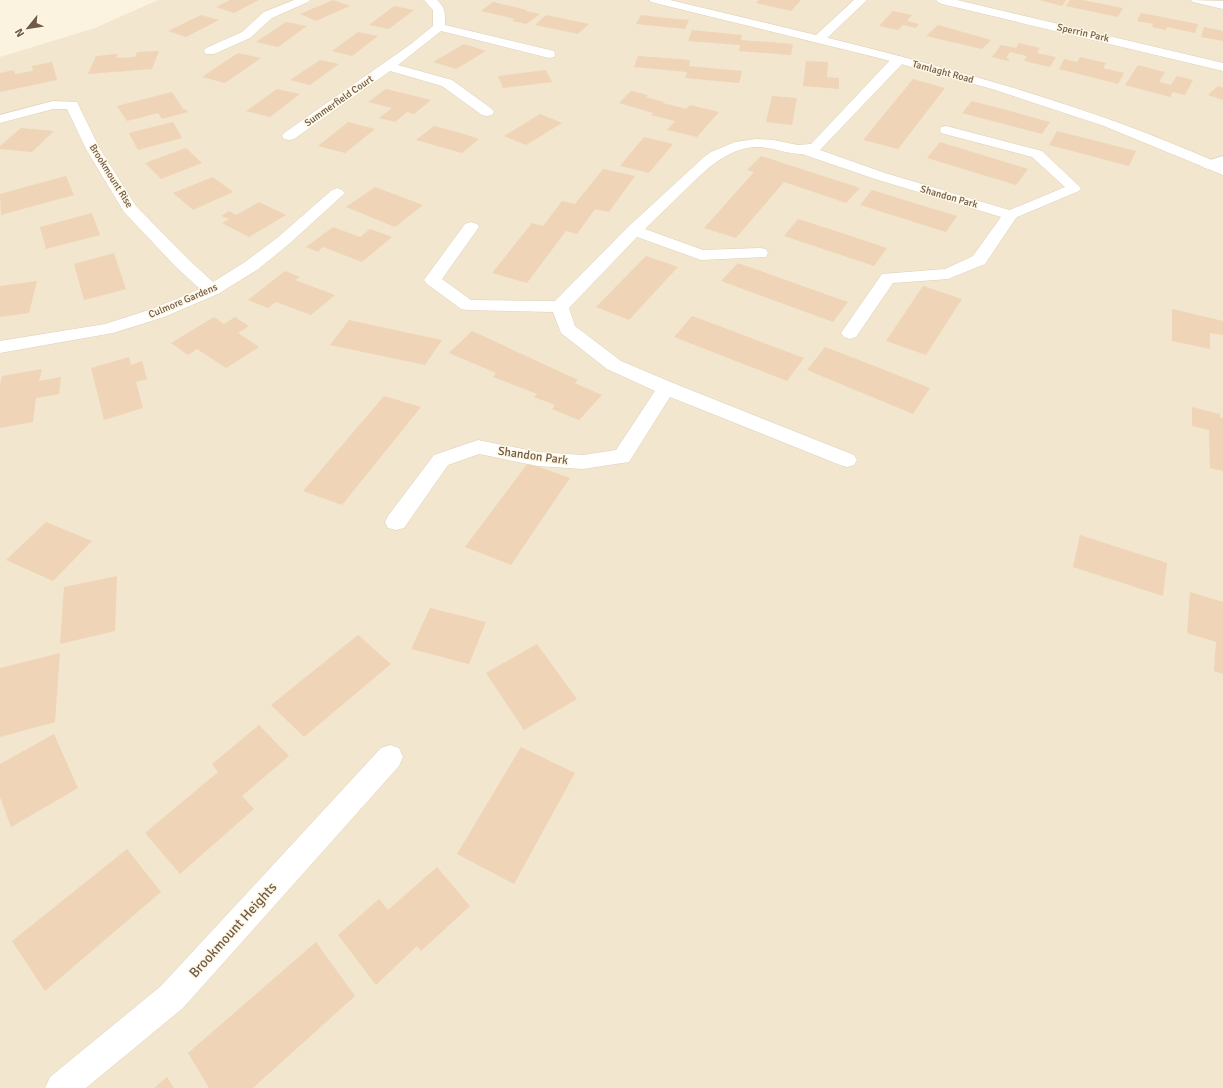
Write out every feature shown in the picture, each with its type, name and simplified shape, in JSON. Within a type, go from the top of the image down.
[{"type":"street","points":[[210,51],[246,35],[268,15],[304,0]]},
{"type":"street","points":[[430,0],[439,9],[439,27],[548,54]]},
{"type":"street","name":"Tamlaght Road","points":[[655,0],[819,39],[984,82],[1110,123],[1216,162],[1223,171]]},
{"type":"street","points":[[819,39],[862,0]]},
{"type":"street","name":"Sperrin Park","points":[[942,0],[1223,67]]},
{"type":"street","points":[[1197,0],[1223,6]]},
{"type":"street","name":"Summerfield Court","points":[[289,136],[415,47],[439,27]]},
{"type":"street","points":[[805,150],[816,146],[898,60]]},
{"type":"street","points":[[388,66],[447,83],[487,112]]},
{"type":"street","name":"Brookmount Rise","points":[[0,119],[53,105],[72,106],[93,149],[130,209],[182,263],[212,290]]},
{"type":"street","name":"Shandon Park","points":[[560,307],[634,230],[709,160],[735,145],[751,143],[774,144],[792,150],[805,150],[880,176],[1010,215]]},
{"type":"street","name":"Culmore Gardens","points":[[0,346],[17,345],[107,329],[158,313],[212,290],[252,266],[283,241],[337,193]]},
{"type":"street","points":[[850,333],[888,278],[948,274],[979,260],[1010,215]]},
{"type":"street","points":[[471,227],[433,280],[467,305],[560,307],[567,329],[614,365],[666,388],[847,460]]},
{"type":"street","points":[[634,230],[701,255],[760,253]]},
{"type":"street","name":"Shandon Park","points":[[396,522],[441,460],[478,447],[538,459],[583,462],[622,457],[666,388]]},
{"type":"street","name":"Brookmount Heights","points":[[61,1088],[172,998],[390,756]]},
{"type":"lane","points":[[946,130],[1037,154],[1074,188],[1010,215]]},
{"type":"shaded area","points":[[158,0],[1223,0],[1223,1088],[0,1088],[0,57],[95,28]]},
{"type":"building","points":[[230,0],[259,0],[234,13],[216,7]]},
{"type":"building","points":[[333,0],[350,6],[316,21],[300,14]]},
{"type":"building","points":[[759,0],[801,0],[791,11],[756,3]]},
{"type":"building","points":[[1039,0],[1066,0],[1062,6]]},
{"type":"building","points":[[1070,0],[1082,0],[1123,8],[1118,17],[1066,6]]},
{"type":"building","points":[[493,2],[540,14],[526,24],[512,21],[515,19],[481,11]]},
{"type":"building","points":[[394,6],[414,10],[389,29],[369,25]]},
{"type":"building","points":[[893,11],[912,15],[907,21],[919,24],[916,28],[903,25],[898,30],[879,26]]},
{"type":"building","points":[[1141,13],[1198,24],[1195,33],[1167,27],[1166,30],[1152,27],[1153,24],[1137,21]]},
{"type":"building","points":[[201,15],[219,20],[186,37],[168,31]]},
{"type":"building","points":[[546,15],[589,24],[578,34],[535,25]]},
{"type":"building","points":[[641,15],[689,20],[685,29],[636,24]]},
{"type":"building","points":[[286,22],[307,26],[278,47],[256,42]]},
{"type":"building","points":[[938,25],[991,40],[982,49],[926,36]]},
{"type":"building","points":[[1204,27],[1223,31],[1223,41],[1201,37]]},
{"type":"building","points":[[692,30],[742,35],[741,40],[793,44],[791,55],[739,51],[740,45],[688,41]]},
{"type":"building","points":[[358,32],[378,36],[352,56],[332,51]]},
{"type":"building","points":[[1019,43],[1040,48],[1037,53],[1056,57],[1050,67],[1024,61],[1027,56],[1010,52],[1006,58],[1010,59],[1008,61],[992,57],[1001,45],[1016,48]]},
{"type":"building","points":[[464,44],[486,51],[456,69],[433,62]]},
{"type":"building","points":[[159,51],[152,69],[88,74],[96,56],[118,54],[116,58],[135,57],[137,52]]},
{"type":"building","points":[[238,53],[261,58],[225,83],[202,77]]},
{"type":"building","points":[[638,56],[690,60],[689,66],[742,71],[739,83],[685,78],[687,72],[634,67]]},
{"type":"building","points":[[1080,57],[1106,63],[1103,68],[1124,73],[1118,84],[1059,69],[1064,59],[1077,62]]},
{"type":"building","points":[[320,60],[339,64],[310,85],[290,80]]},
{"type":"building","points":[[806,61],[828,62],[827,77],[839,78],[839,89],[803,86]]},
{"type":"building","points":[[52,62],[57,80],[0,92],[0,73],[14,70],[15,74],[33,71],[32,66]]},
{"type":"building","points":[[1138,65],[1165,72],[1159,82],[1171,85],[1177,76],[1193,80],[1185,95],[1173,92],[1170,97],[1125,85]]},
{"type":"building","points":[[546,70],[552,82],[503,88],[498,76]]},
{"type":"building","points":[[913,79],[945,88],[898,149],[863,140]]},
{"type":"building","points":[[1218,86],[1223,88],[1223,100],[1208,95]]},
{"type":"building","points":[[277,89],[300,94],[270,117],[246,111]]},
{"type":"building","points":[[386,89],[431,100],[414,114],[407,112],[395,122],[379,118],[392,108],[368,102]]},
{"type":"building","points":[[631,91],[648,95],[646,97],[686,109],[690,105],[719,112],[697,137],[667,130],[675,121],[651,115],[653,113],[619,103]]},
{"type":"building","points":[[172,92],[184,110],[186,109],[188,112],[162,119],[158,113],[127,121],[117,106]]},
{"type":"building","points":[[772,96],[797,98],[792,125],[766,122]]},
{"type":"building","points":[[972,101],[1050,122],[1042,134],[962,113]]},
{"type":"building","points":[[540,114],[562,123],[526,145],[504,136]]},
{"type":"building","points":[[173,122],[182,138],[138,150],[129,133]]},
{"type":"building","points":[[348,122],[375,129],[345,153],[318,146]]},
{"type":"building","points":[[434,126],[479,139],[462,153],[416,140]]},
{"type":"building","points":[[21,128],[54,131],[32,152],[0,149],[0,146]]},
{"type":"building","points":[[1057,131],[1136,151],[1129,166],[1049,145]]},
{"type":"building","points":[[644,137],[673,144],[649,173],[620,166]]},
{"type":"building","points":[[940,142],[1028,169],[1016,185],[927,158]]},
{"type":"building","points":[[186,148],[202,163],[161,179],[145,163]]},
{"type":"building","points":[[761,156],[860,188],[846,203],[784,182],[736,238],[704,228],[754,172],[747,170]]},
{"type":"building","points":[[603,169],[635,176],[609,212],[595,209],[577,234],[566,231],[527,283],[492,273],[532,223],[543,226],[562,201],[575,204]]},
{"type":"building","points":[[66,176],[74,195],[1,215],[0,194]]},
{"type":"building","points":[[213,177],[233,192],[193,210],[173,193]]},
{"type":"building","points":[[375,187],[423,205],[395,227],[346,207]]},
{"type":"building","points":[[872,190],[957,216],[946,232],[860,205]]},
{"type":"building","points":[[259,202],[286,215],[249,237],[222,223],[229,219],[221,216],[229,211],[236,215]]},
{"type":"building","points":[[92,213],[100,235],[46,249],[40,227]]},
{"type":"building","points":[[798,219],[887,248],[874,266],[784,236]]},
{"type":"building","points":[[333,227],[360,237],[370,229],[392,237],[362,262],[323,247],[318,252],[306,247]]},
{"type":"building","points":[[114,253],[126,289],[84,300],[74,264]]},
{"type":"building","points":[[646,256],[678,267],[629,320],[596,307]]},
{"type":"building","points":[[738,263],[848,302],[833,322],[721,281]]},
{"type":"building","points":[[285,271],[300,277],[295,280],[335,295],[311,315],[276,302],[268,308],[248,300]]},
{"type":"building","points":[[37,281],[29,313],[0,317],[0,286]]},
{"type":"building","points":[[923,286],[962,299],[926,355],[886,341]]},
{"type":"building","points":[[1172,309],[1223,321],[1223,335],[1210,333],[1210,349],[1172,341]]},
{"type":"building","points":[[692,316],[804,358],[787,381],[674,337]]},
{"type":"building","points":[[214,317],[224,324],[235,317],[249,326],[238,333],[259,347],[226,368],[197,349],[188,355],[171,343]]},
{"type":"building","points":[[349,320],[442,340],[425,365],[330,345]]},
{"type":"building","points":[[472,331],[578,380],[575,383],[602,395],[579,420],[552,409],[555,405],[534,397],[537,394],[493,377],[496,373],[449,353]]},
{"type":"building","points":[[825,347],[930,388],[913,414],[807,370]]},
{"type":"building","points":[[129,357],[131,365],[142,361],[147,379],[136,382],[143,408],[104,420],[91,368]]},
{"type":"building","points":[[42,369],[39,381],[61,377],[59,394],[36,398],[33,422],[0,428],[0,384],[2,376]]},
{"type":"building","points":[[384,396],[421,407],[342,505],[303,491]]},
{"type":"building","points":[[1192,407],[1220,414],[1220,418],[1223,418],[1223,471],[1210,468],[1209,430],[1192,426]]},
{"type":"building","points":[[528,463],[570,478],[511,565],[465,547]]},
{"type":"building","points":[[46,522],[92,541],[53,581],[6,560]]},
{"type":"building","points":[[1080,535],[1167,563],[1163,596],[1073,567]]},
{"type":"building","points":[[117,576],[115,631],[60,644],[64,587]]},
{"type":"building","points":[[1190,592],[1223,602],[1223,674],[1214,671],[1216,642],[1187,633]]},
{"type":"building","points":[[430,608],[486,622],[469,664],[411,649]]},
{"type":"building","points":[[358,635],[391,664],[304,737],[271,705]]},
{"type":"building","points":[[537,644],[577,699],[524,730],[486,673]]},
{"type":"building","points":[[60,653],[55,722],[0,737],[0,668]]},
{"type":"building","points":[[259,725],[289,756],[242,796],[254,809],[180,874],[145,833],[218,772],[212,764]]},
{"type":"building","points":[[54,734],[78,788],[11,827],[0,797],[0,764]]},
{"type":"building","points":[[521,747],[575,773],[514,884],[457,854]]},
{"type":"building","points":[[127,849],[161,892],[45,991],[12,941]]},
{"type":"building","points":[[437,867],[470,906],[421,951],[417,946],[376,985],[338,935],[379,899],[388,910]]},
{"type":"building","points":[[316,942],[355,996],[253,1088],[209,1088],[188,1053]]},
{"type":"building","points":[[167,1077],[174,1088],[154,1088]]}]
